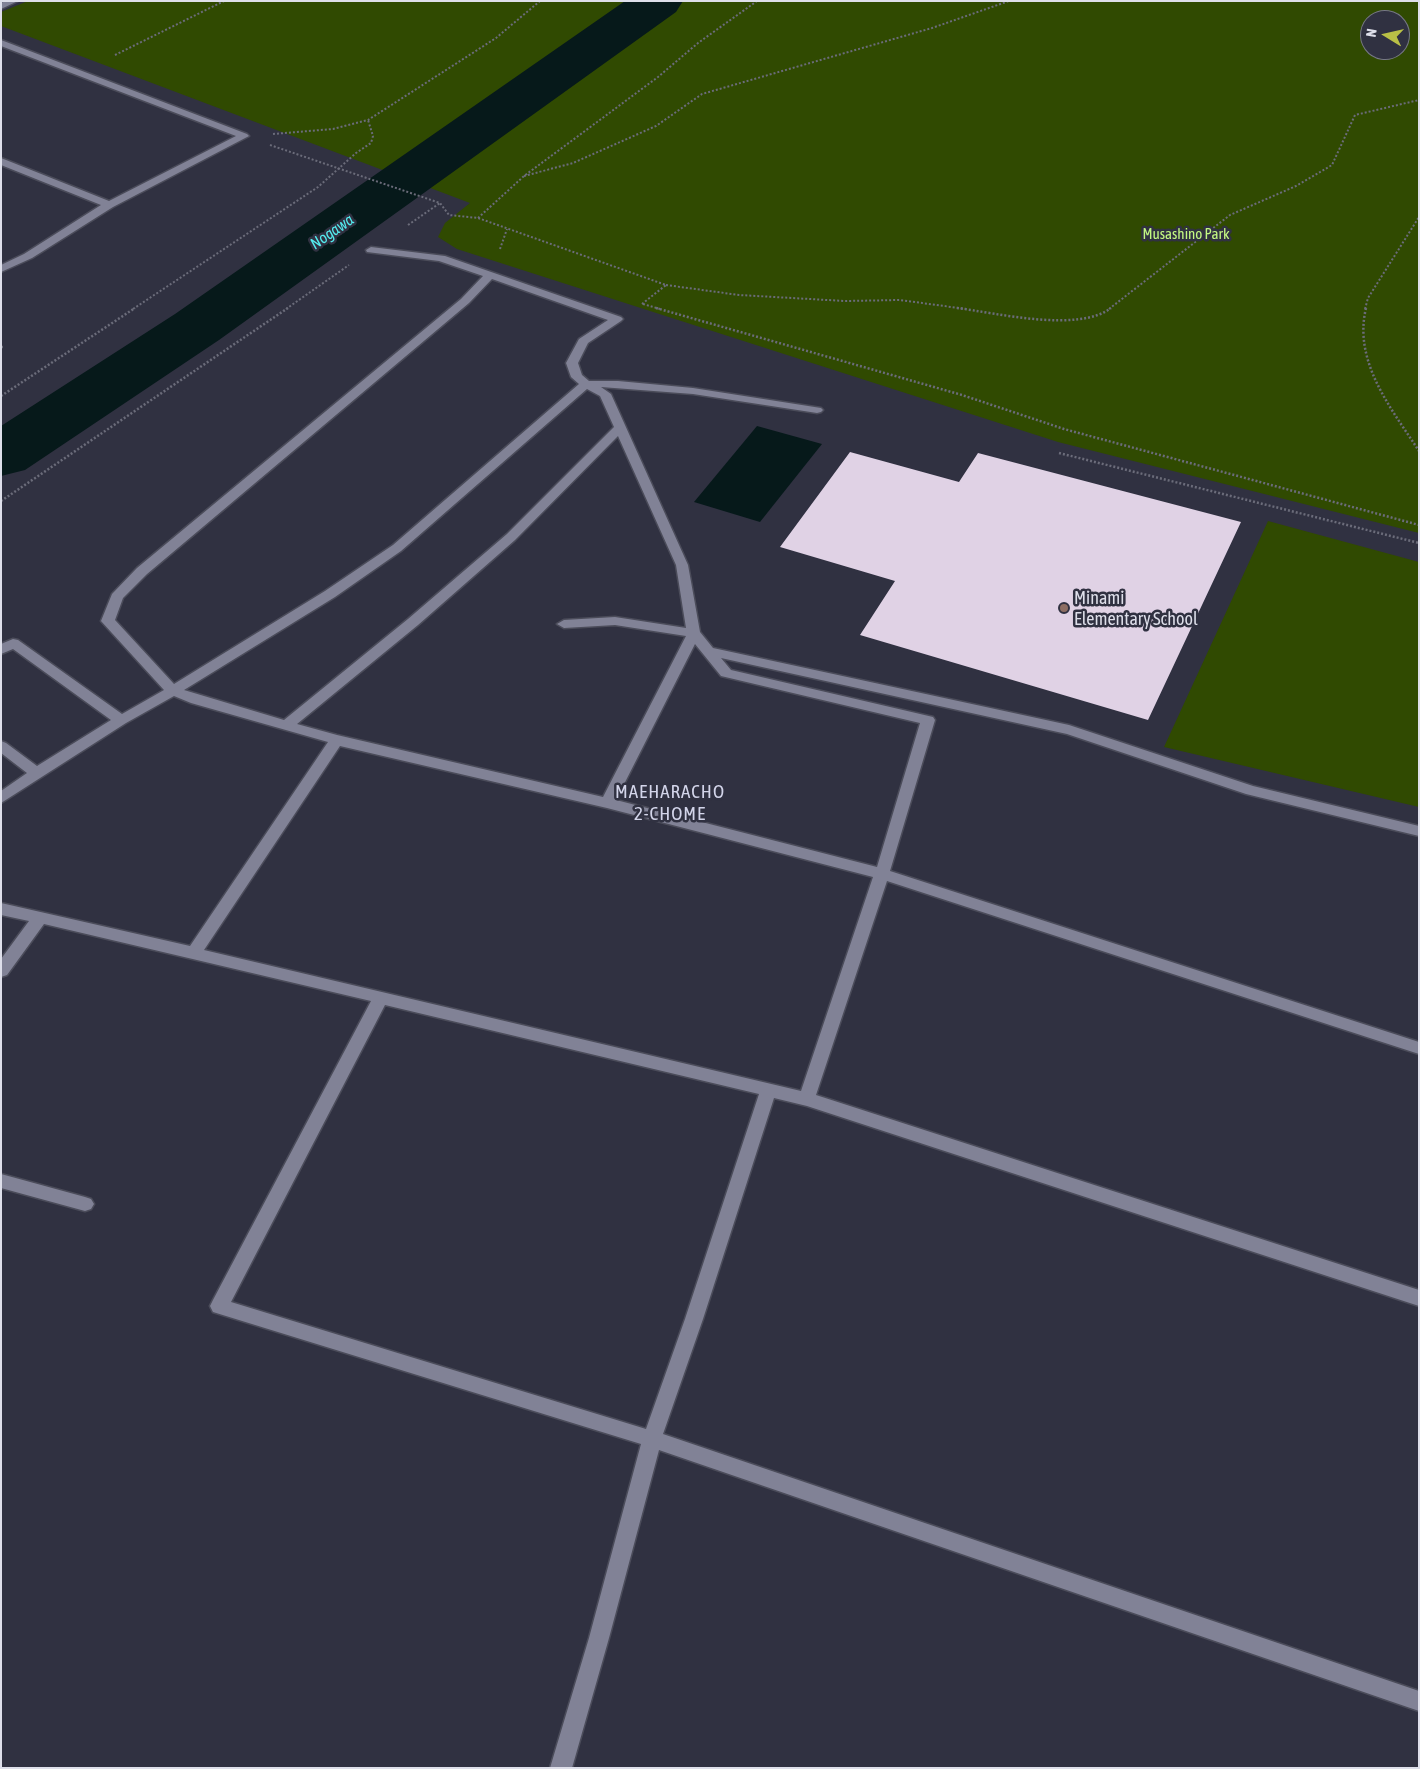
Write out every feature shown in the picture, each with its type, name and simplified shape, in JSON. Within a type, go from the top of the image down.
[{"type":"street","points":[[1,6],[14,1]]},
{"type":"street","points":[[1,43],[244,136]]},
{"type":"street","points":[[1,269],[28,256],[109,205],[244,136]]},
{"type":"street","points":[[1,160],[109,205]]},
{"type":"street","points":[[371,250],[441,258],[617,318]]},
{"type":"street","points":[[490,275],[465,301],[142,571],[117,598],[108,621],[124,636],[173,691],[196,700],[337,740],[607,803],[882,874],[1419,1048]]},
{"type":"street","points":[[617,318],[583,341],[572,362],[577,377],[605,394],[620,427],[682,565],[694,633],[726,673],[928,720],[882,874],[806,1098]]},
{"type":"street","points":[[1,798],[37,772],[330,594],[397,548],[586,384],[618,384],[693,391],[817,410]]},
{"type":"street","points":[[286,726],[413,622],[511,537],[620,427]]},
{"type":"street","points":[[564,624],[615,621],[694,633]]},
{"type":"street","points":[[607,803],[694,633]]},
{"type":"street","points":[[1,650],[13,643],[121,720]]},
{"type":"street","points":[[708,651],[1069,730],[1251,790],[1419,831]]},
{"type":"street","points":[[194,953],[337,740]]},
{"type":"street","points":[[1,746],[37,772]]},
{"type":"street","points":[[1,909],[806,1098],[1419,1298]]},
{"type":"street","points":[[1,970],[40,918]]},
{"type":"street","points":[[381,997],[218,1306],[652,1439],[1419,1701]]},
{"type":"street","points":[[561,1768],[599,1638],[652,1439],[694,1319],[769,1089]]},
{"type":"street","points":[[1,1181],[86,1204]]},
{"type":"path","points":[[73,71],[94,66],[224,1]]},
{"type":"path","points":[[244,136],[327,131],[357,125],[368,120],[496,38],[540,1]]},
{"type":"path","points":[[478,218],[524,176],[658,77],[698,43],[757,1]]},
{"type":"path","points":[[524,176],[573,163],[656,126],[702,94],[932,28],[1009,1]]},
{"type":"path","points":[[244,136],[440,203],[449,215],[478,218],[666,286],[749,295],[845,301],[900,300],[1072,321],[1103,314],[1230,215],[1296,186],[1332,165],[1342,147],[1346,130],[1355,115],[1419,100]]},
{"type":"path","points":[[1,396],[318,187],[370,143],[372,136],[368,120]]},
{"type":"path","points":[[1,501],[230,348],[440,203]]},
{"type":"path","points":[[1419,217],[1368,298],[1363,319],[1364,350],[1379,391],[1419,451]]},
{"type":"path","points":[[617,318],[643,304],[666,286]]},
{"type":"path","points":[[643,304],[962,395],[1064,429],[1419,525]]},
{"type":"path","points":[[1059,454],[1419,543]]},
{"type":"green space","name":"Musashino Park","points":[[28,1],[1419,1],[1419,533],[1058,442],[457,249],[438,237],[445,223],[470,203],[1,26],[1,12]]},
{"type":"green space","points":[[1268,521],[1419,562],[1419,807],[1164,747]]},
{"type":"shaded area","points":[[757,426],[822,444],[760,522],[694,502]]},
{"type":"building","points":[[850,452],[959,482],[978,453],[1241,522],[1148,720],[860,635],[895,581],[780,547]]},
{"type":"waterway","name":"Nogawa","points":[[1,456],[197,327],[658,1]]},
{"type":"place","name":"Minami Elementary School","points":[[1064,608]]},
{"type":"district","name":"MAEHARACHO 2-CHOME","points":[[670,803]]}]
